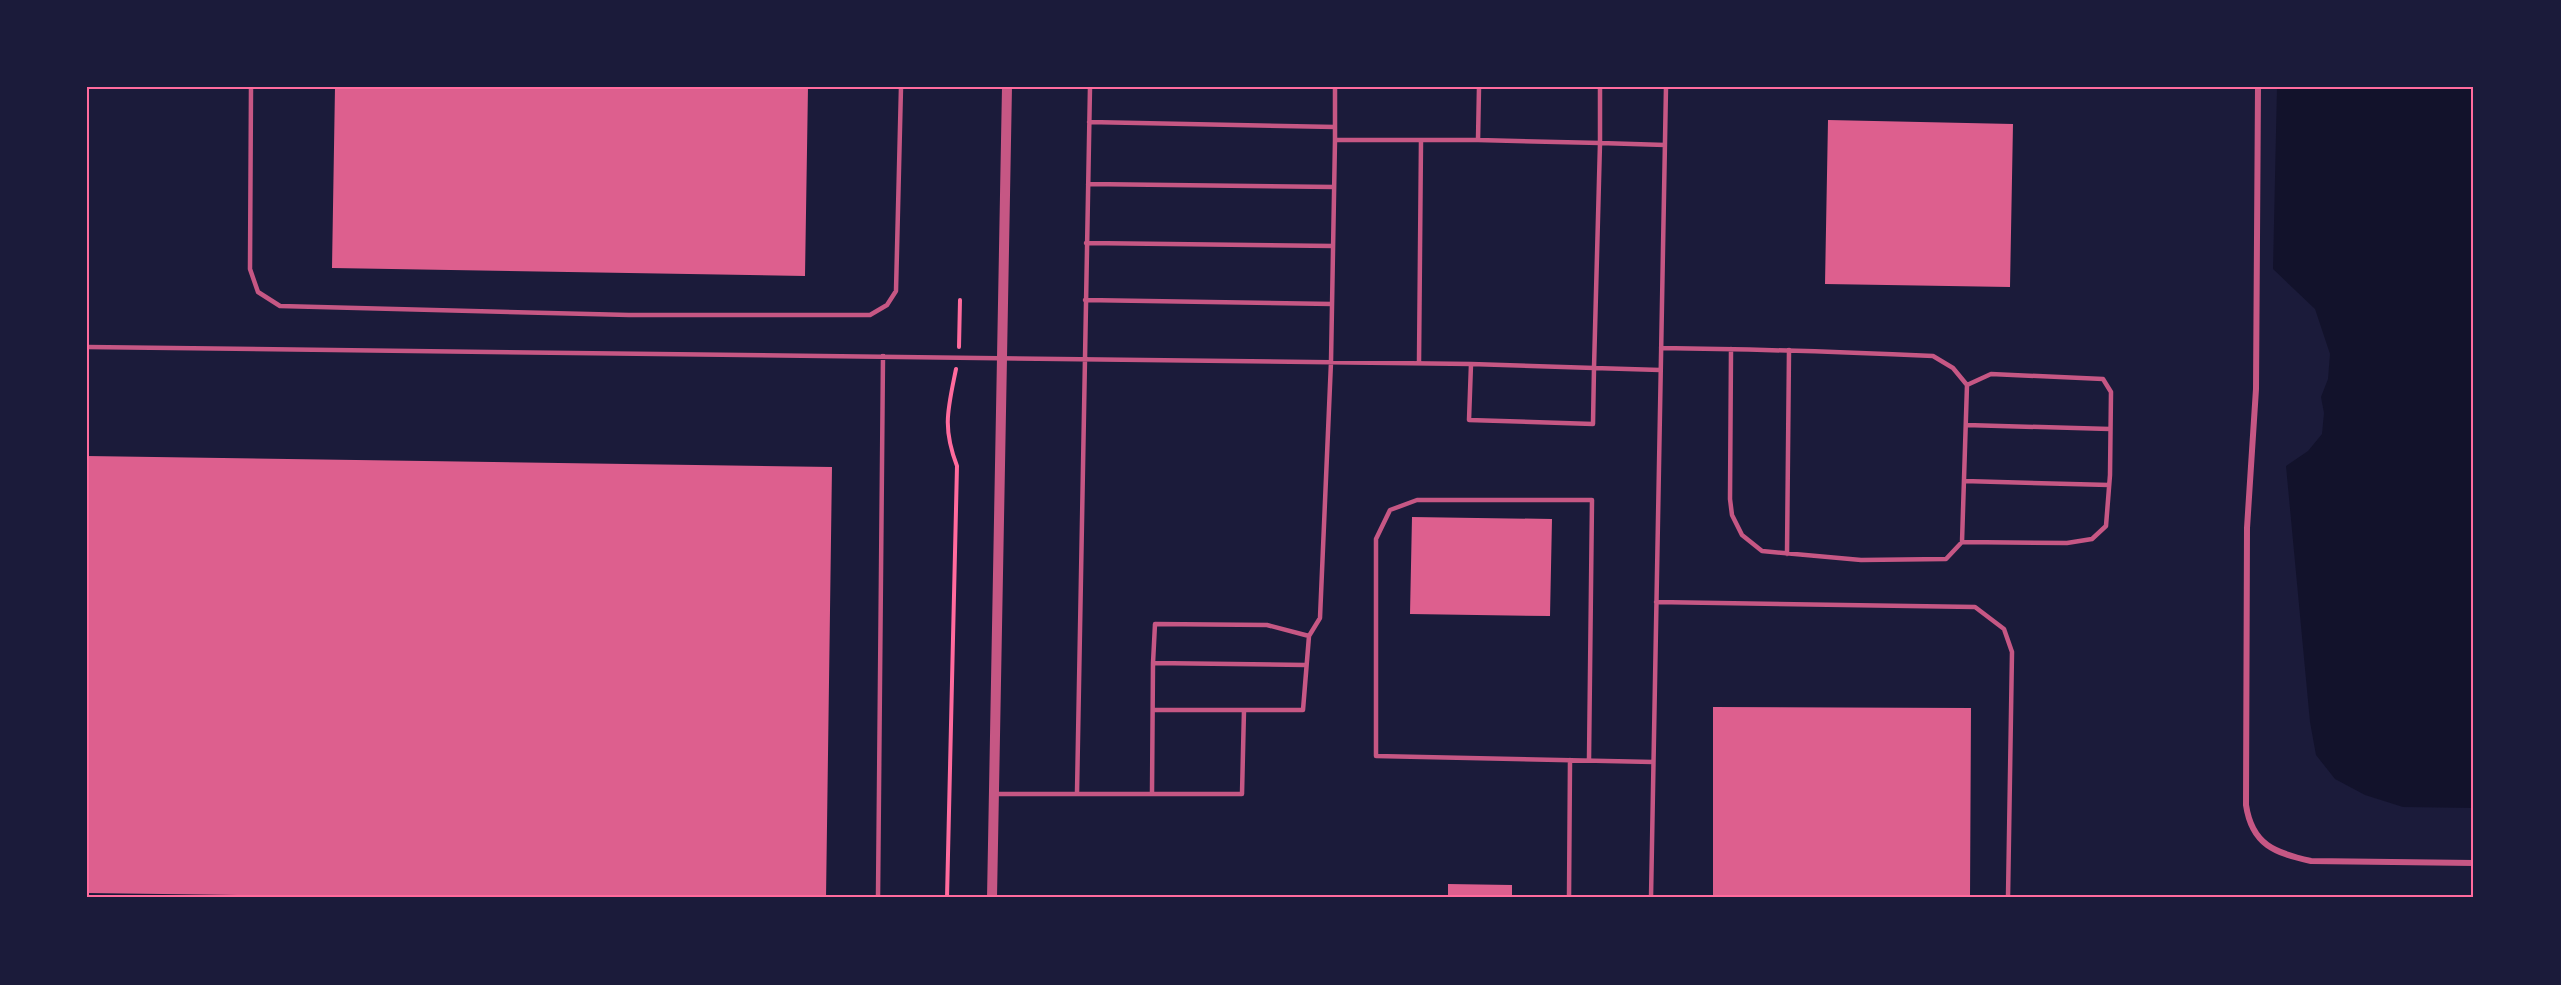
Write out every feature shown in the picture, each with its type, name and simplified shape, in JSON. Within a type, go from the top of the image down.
[{"type":"street","points":[[992,898],[1007,87]]},
{"type":"street","points":[[2258,87],[2256,389],[2247,528],[2246,805],[2249,822],[2255,836],[2267,845],[2286,855],[2311,861],[2474,863]]},
{"type":"lane","points":[[251,87],[249,269],[258,292],[280,306],[629,315],[870,315],[887,305],[896,291],[901,87]]},
{"type":"lane","points":[[1077,793],[1090,87]]},
{"type":"lane","points":[[1153,710],[1303,710],[1309,636],[1320,618],[1331,362],[1335,87]]},
{"type":"lane","points":[[1478,140],[1479,87]]},
{"type":"lane","points":[[1471,364],[1469,420],[1593,424],[1600,87]]},
{"type":"lane","points":[[1651,898],[1666,87]]},
{"type":"lane","points":[[1089,122],[1335,127]]},
{"type":"lane","points":[[1335,140],[1478,140],[1665,145]]},
{"type":"lane","points":[[1419,363],[1421,140]]},
{"type":"lane","points":[[1088,184],[1335,187]]},
{"type":"lane","points":[[1086,243],[1334,246]]},
{"type":"lane","points":[[1085,300],[1332,304]]},
{"type":"lane","points":[[87,347],[1419,363],[1660,370]]},
{"type":"lane","points":[[1661,348],[1731,349],[1789,350],[1933,356],[1953,368],[1967,385],[1962,542],[1946,559],[1861,560],[1762,552],[1742,534],[1732,515],[1730,499],[1731,349]]},
{"type":"lane","points":[[1787,554],[1789,350]]},
{"type":"lane","points":[[878,898],[883,356]]},
{"type":"lane","points":[[1962,542],[2067,543],[2091,539],[2106,526],[2109,485],[2111,392],[2103,379],[1991,374],[1967,385]]},
{"type":"lane","points":[[1966,425],[2110,429]]},
{"type":"lane","points":[[1964,481],[2109,485]]},
{"type":"lane","points":[[1589,760],[1592,500],[1417,500],[1390,510],[1376,539],[1376,756],[1653,762]]},
{"type":"lane","points":[[1656,602],[1975,607],[2004,629],[2012,652],[2008,898]]},
{"type":"lane","points":[[1152,793],[1155,624],[1267,626],[1309,636]]},
{"type":"lane","points":[[1153,663],[1305,665]]},
{"type":"lane","points":[[994,794],[1242,794],[1244,710]]},
{"type":"lane","points":[[1569,898],[1570,760]]},
{"type":"path","points":[[947,898],[957,466],[949,444],[946,419],[959,357],[960,300]]},
{"type":"shaded area","points":[[2277,87],[2474,87],[2474,808],[2403,807],[2365,795],[2335,779],[2316,755],[2310,722],[2286,466],[2308,451],[2322,434],[2324,413],[2321,397],[2328,379],[2330,354],[2315,309],[2273,269]]},
{"type":"building","points":[[335,87],[808,87],[805,276],[332,268]]},
{"type":"building","points":[[1828,120],[2013,124],[2010,287],[1825,284]]},
{"type":"building","points":[[87,456],[832,467],[826,898],[447,898],[87,893]]},
{"type":"building","points":[[1412,517],[1552,519],[1550,616],[1410,614]]},
{"type":"building","points":[[1713,707],[1971,708],[1970,898],[1713,898]]},
{"type":"building","points":[[1448,884],[1512,885],[1512,898],[1448,898]]}]
